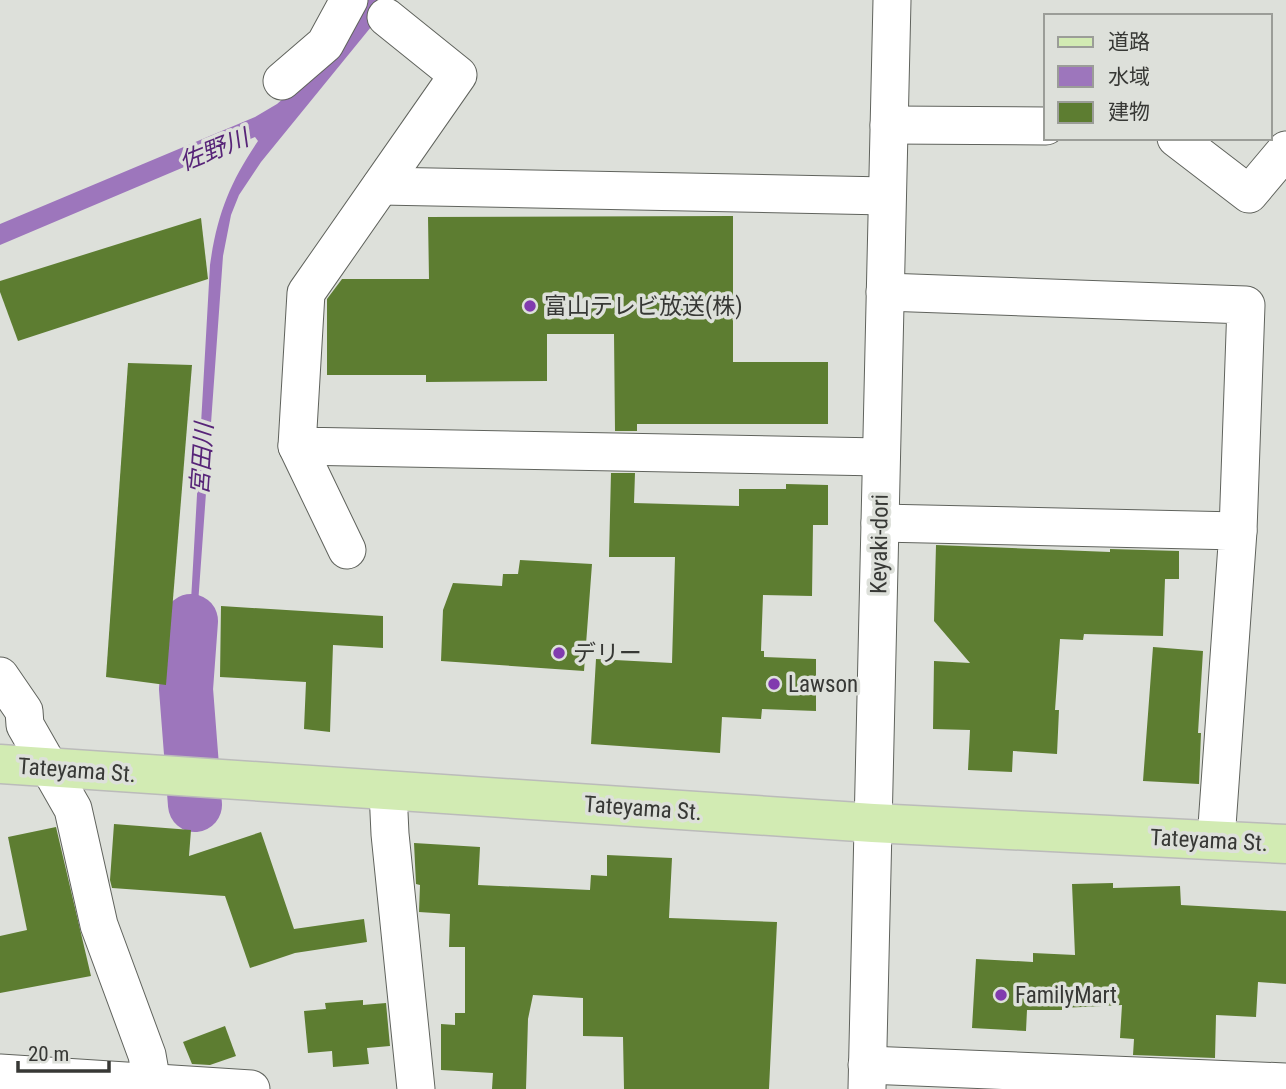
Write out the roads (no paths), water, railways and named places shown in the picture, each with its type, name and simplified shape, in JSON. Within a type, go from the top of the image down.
[{"type":"main road","name":"Tateyama St.","points":[[0,764],[873,823],[1286,844]]},
{"type":"street","points":[[282,81],[325,44],[349,0]]},
{"type":"street","name":"Keyaki-dori","points":[[867,1077],[892,0]]},
{"type":"street","points":[[347,550],[297,446],[306,293],[458,75],[386,17]]},
{"type":"street","points":[[889,125],[1044,126]]},
{"type":"street","points":[[1179,140],[1249,194],[1286,150]]},
{"type":"street","points":[[381,186],[887,197]]},
{"type":"street","points":[[885,292],[1246,305],[1238,531],[1216,840]]},
{"type":"street","points":[[297,446],[881,457]]},
{"type":"street","points":[[880,523],[1238,531]]},
{"type":"street","points":[[0,676],[24,711],[25,725],[73,809],[99,925],[147,1055],[153,1086]]},
{"type":"street","points":[[388,791],[391,848],[416,1089]]},
{"type":"street","points":[[0,1073],[153,1086],[251,1089]]},
{"type":"street","points":[[867,1077],[1286,1082]]},
{"type":"water","name":"佐野川","points":[[367,0],[393,0],[261,162],[239,195],[231,215],[223,256],[192,688],[198,690],[191,699],[180,690],[188,654],[210,265],[226,200],[258,141],[255,137],[0,245],[0,224],[255,117],[277,104],[292,91]]},
{"type":"waterway","name":"宮田川","points":[[191,621],[186,689],[195,805]]},
{"type":"place","name":"富山テレビ放送(株)","points":[[530,306]]},
{"type":"place","name":"デリー","points":[[559,653]]},
{"type":"place","name":"Lawson","points":[[774,684]]},
{"type":"place","name":"FamilyMart","points":[[1001,995]]}]
